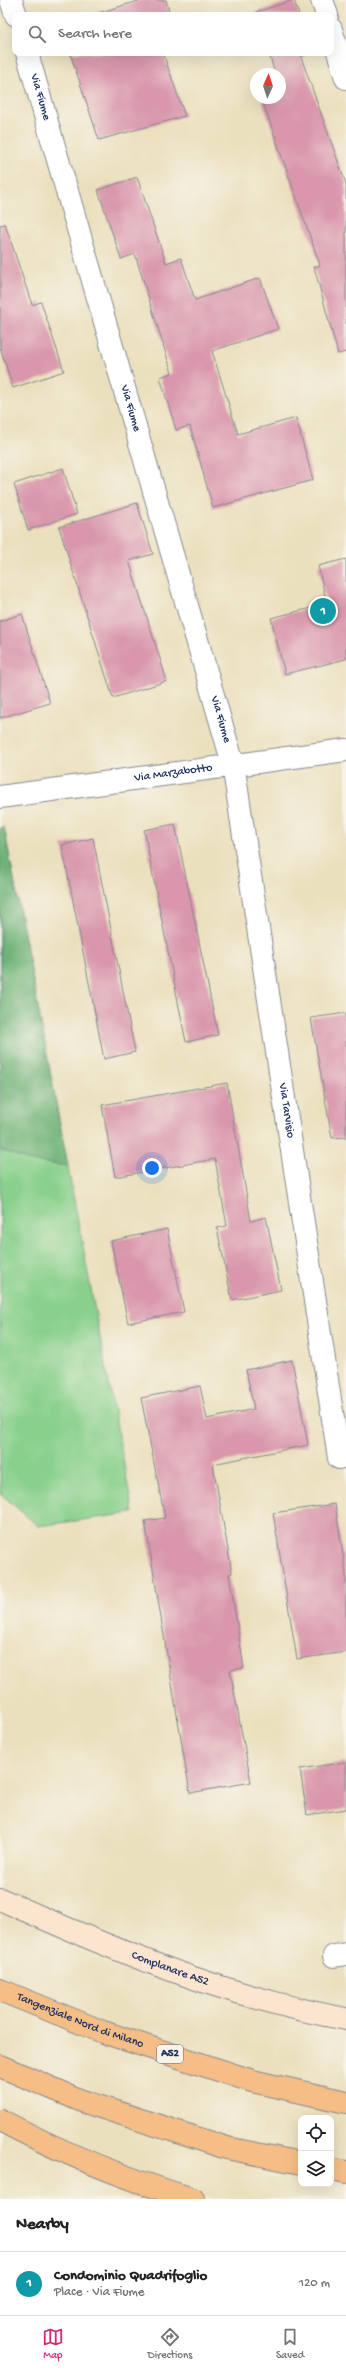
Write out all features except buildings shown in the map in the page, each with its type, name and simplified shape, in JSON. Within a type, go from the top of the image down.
[{"type":"highway","name":"Tangenziale Nord di Milano","points":[[0,1990],[103,2032],[252,2081],[346,2102]]},
{"type":"highway","points":[[0,2066],[82,2101],[220,2145],[298,2162]]},
{"type":"highway","points":[[0,2120],[55,2149],[137,2182],[193,2199]]},
{"type":"highway","points":[[334,2170],[346,2172]]},
{"type":"main road","name":"Complanare A52","points":[[0,1899],[97,1942],[209,1983],[313,2013],[346,2019]]},
{"type":"street","points":[[11,0],[15,12]]},
{"type":"street","points":[[322,0],[326,12]]},
{"type":"street","points":[[334,39],[346,78]]},
{"type":"street","name":"Via Fiume","points":[[28,56],[233,764]]},
{"type":"street","name":"Via Marzabotto","points":[[0,796],[346,750]]},
{"type":"street","name":"Via Tarvisio","points":[[233,764],[339,1458]]},
{"type":"green space","points":[[4,827],[133,1513],[38,1526],[0,1493],[0,828]]},
{"type":"green space","points":[[4,827],[68,1166],[30,1161],[0,1150],[0,828]]},
{"type":"place","name":"Condominio Quadrifoglio","points":[[323,611]]}]
